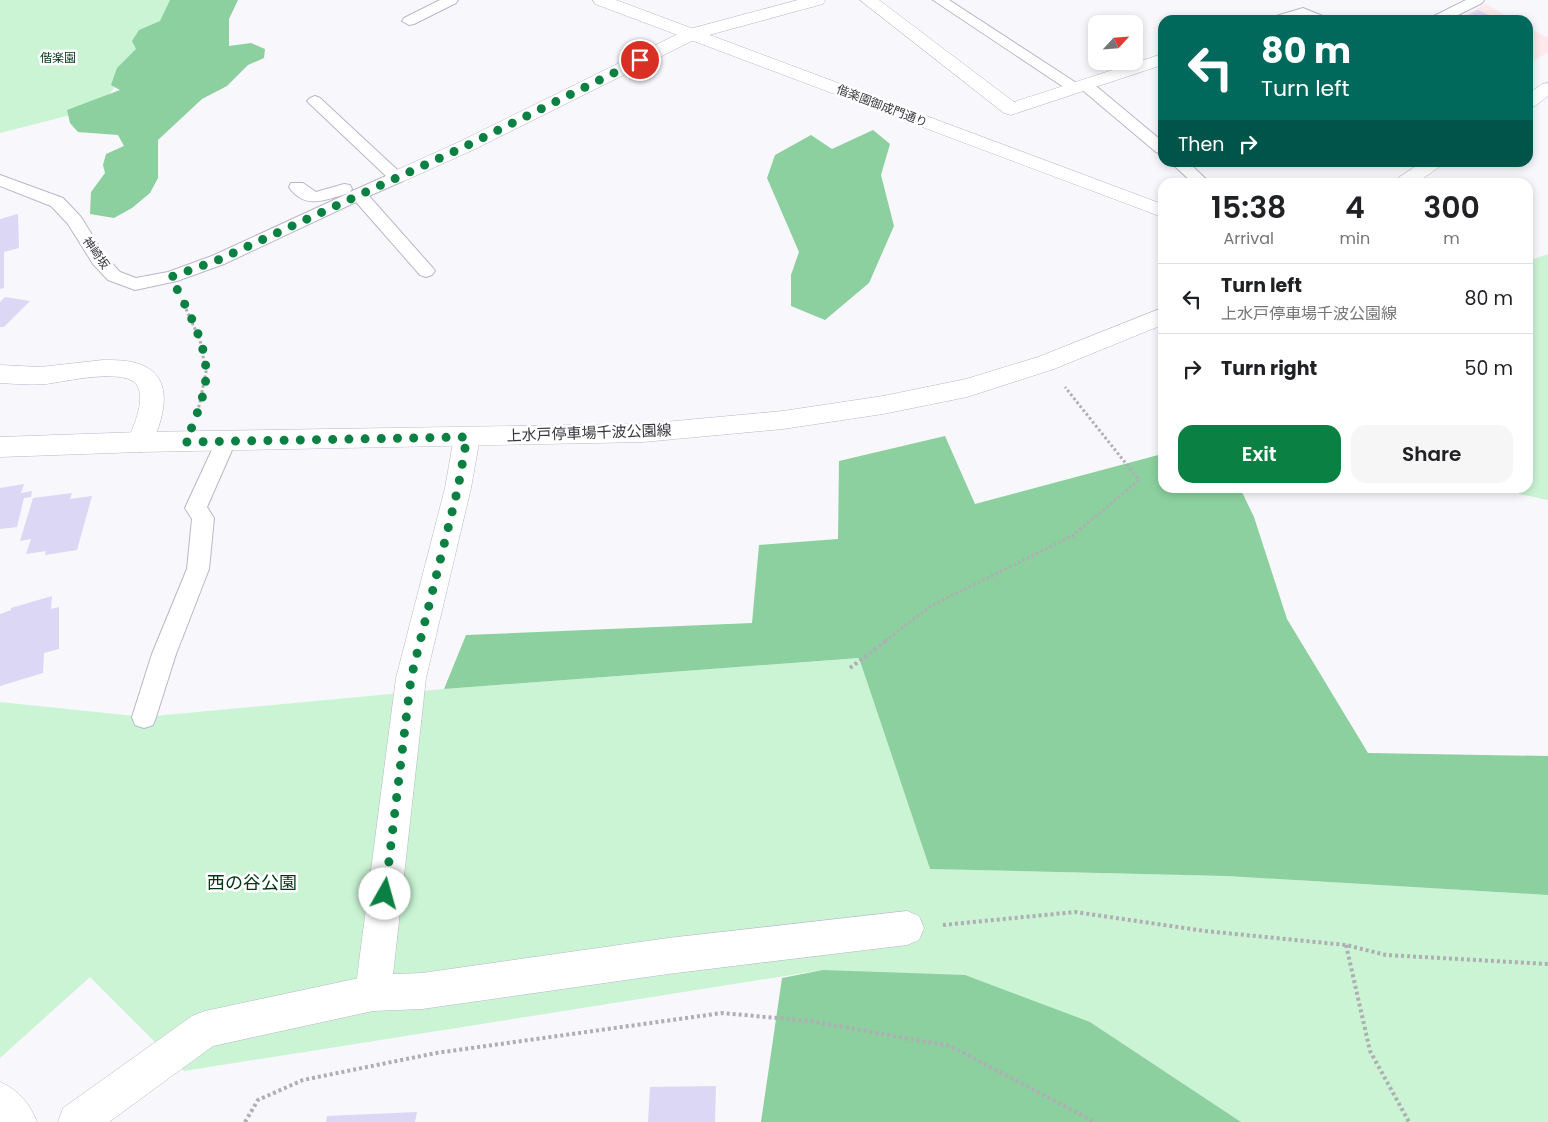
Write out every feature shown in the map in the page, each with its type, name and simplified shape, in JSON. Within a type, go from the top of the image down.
[{"type":"street","name":"偕楽園御成門通り","points":[[601,0],[1158,209]]},
{"type":"street","points":[[395,175],[466,146],[692,34],[817,0]]},
{"type":"street","points":[[868,0],[1011,109],[1158,59]]},
{"type":"street","points":[[1533,98],[1548,88]]},
{"type":"street","points":[[1411,178],[1428,167]]},
{"type":"street","name":"上水戸停車場千波公園線","points":[[0,447],[226,440],[643,433],[783,420],[884,405],[967,388],[1046,363],[1158,318]]},
{"type":"street","points":[[0,374],[46,375],[79,369],[118,368],[138,372],[150,385],[151,401],[150,412],[140,442]]},
{"type":"street","points":[[373,992],[411,678],[458,488],[467,437]]},
{"type":"street","points":[[77,1122],[205,1029],[373,992],[422,991],[668,956],[907,928]]},
{"type":"street","points":[[0,1101],[18,1122]]},
{"type":"lane","points":[[409,20],[451,0]]},
{"type":"lane","points":[[940,0],[1079,86],[1158,146]]},
{"type":"lane","points":[[1447,15],[1477,0]]},
{"type":"lane","points":[[1294,15],[1303,12],[1309,15]]},
{"type":"lane","points":[[315,101],[395,175]]},
{"type":"lane","points":[[1184,167],[1196,178]]},
{"type":"lane","points":[[297,187],[314,198],[395,175]]},
{"type":"lane","name":"神崎坂","points":[[0,180],[57,202],[75,221],[99,260],[114,276],[135,284],[171,277],[218,260],[359,195],[395,175]]},
{"type":"lane","points":[[359,195],[426,271]]},
{"type":"lane","points":[[144,718],[164,654],[198,569],[204,518],[196,508],[226,440]]},
{"type":"path","points":[[171,277],[200,340],[206,372],[199,410],[186,442]]},
{"type":"path","points":[[850,668],[931,606],[1072,536],[1139,480],[1046,363]]},
{"type":"path","points":[[907,928],[1074,912],[1205,931],[1346,945],[1386,955],[1548,964]]},
{"type":"path","points":[[1346,945],[1370,1051],[1409,1122]]},
{"type":"path","points":[[245,1122],[258,1100],[303,1080],[436,1053],[722,1013],[810,1021],[950,1046],[1095,1122]]},
{"type":"shaded area","points":[[1486,4],[1505,15],[1464,15]]},
{"type":"shaded area","points":[[1533,30],[1548,38],[1548,52],[1533,62]]},
{"type":"green space","name":"偕楽園","points":[[0,0],[184,0],[98,108],[0,133]]},
{"type":"green space","points":[[170,0],[238,0],[229,19],[229,46],[251,43],[265,49],[264,58],[248,65],[227,86],[202,99],[158,140],[158,178],[150,193],[132,208],[114,218],[90,214],[91,192],[105,173],[103,165],[106,154],[124,146],[118,135],[78,132],[70,123],[67,110],[120,90],[111,85],[117,68],[136,49],[132,41],[139,30],[160,21]]},
{"type":"green space","points":[[873,130],[890,144],[881,175],[894,226],[869,283],[825,320],[791,306],[791,275],[799,252],[767,178],[775,155],[811,135],[832,149]]},
{"type":"green space","points":[[1548,254],[1548,500],[1518,493],[1533,493],[1533,259]]},
{"type":"green space","points":[[945,436],[975,504],[1158,455],[1158,493],[1242,493],[1254,517],[1287,619],[1368,753],[1548,756],[1548,895],[1226,876],[930,869],[859,658],[444,689],[466,635],[752,623],[759,545],[838,539],[839,461]]},
{"type":"green space","name":"西の谷公園","points":[[859,658],[930,869],[1226,876],[1548,895],[1548,1122],[1241,1122],[1090,1022],[823,970],[184,1071],[90,977],[0,1058],[0,702],[144,717],[444,689]]},
{"type":"green space","points":[[823,970],[965,975],[1090,1022],[1241,1122],[761,1122],[782,978]]},
{"type":"building","points":[[1478,10],[1489,15],[1468,15]]},
{"type":"building","points":[[18,214],[19,248],[4,252],[4,288],[0,289],[0,219]]},
{"type":"building","points":[[5,297],[30,301],[4,327],[0,327],[0,302]]},
{"type":"building","points":[[24,484],[21,493],[32,491],[31,497],[24,498],[17,527],[0,529],[0,488]]},
{"type":"building","points":[[72,493],[70,499],[92,496],[77,550],[45,555],[46,551],[26,554],[31,539],[20,541],[33,498]]},
{"type":"building","points":[[52,596],[51,609],[59,607],[59,649],[44,653],[43,673],[0,686],[0,614],[11,610],[11,608]]},
{"type":"building","points":[[716,1086],[715,1122],[648,1122],[650,1087]]},
{"type":"building","points":[[417,1112],[415,1122],[326,1122],[327,1116]]},
{"type":"route","points":[[385,894],[411,678],[462,471],[467,437],[186,442],[199,410],[206,372],[200,340],[171,277],[218,260],[466,146],[640,60]]}]
